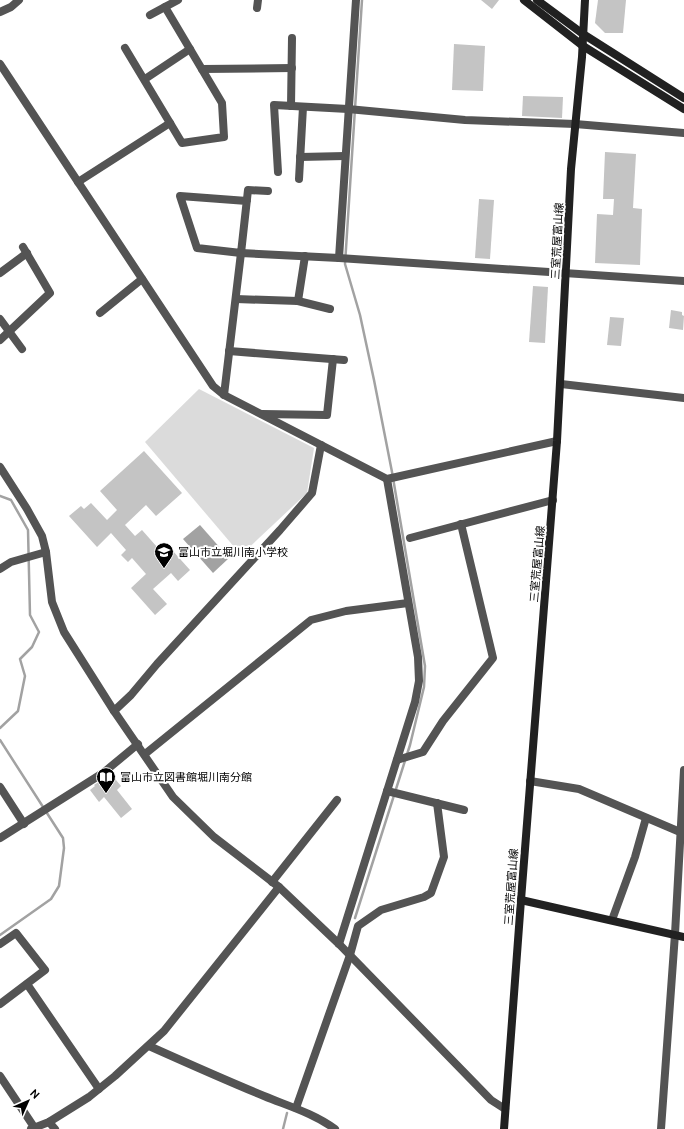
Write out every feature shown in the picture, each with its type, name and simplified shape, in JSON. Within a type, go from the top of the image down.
[{"type":"main road","points":[[524,0],[583,46],[684,110]]},
{"type":"main road","points":[[537,0],[583,34],[684,98]]},
{"type":"main road","name":"三室荒屋富山線","points":[[504,1129],[553,500],[561,384],[571,169],[583,46],[585,0]]},
{"type":"main road","points":[[521,900],[684,937]]},
{"type":"street","points":[[0,12],[11,7],[19,0]]},
{"type":"street","points":[[150,15],[178,0]]},
{"type":"street","points":[[339,258],[356,0]]},
{"type":"street","points":[[125,48],[145,79],[182,144],[224,137],[222,104],[165,7]]},
{"type":"street","points":[[291,106],[292,38]]},
{"type":"street","points":[[145,79],[190,49]]},
{"type":"street","points":[[0,64],[213,386],[224,395],[387,479],[557,441]]},
{"type":"street","points":[[202,69],[292,68]]},
{"type":"street","points":[[278,172],[274,105],[348,109],[465,120],[575,124],[684,132]]},
{"type":"street","points":[[299,179],[303,107]]},
{"type":"street","points":[[78,182],[170,123]]},
{"type":"street","points":[[300,157],[345,156]]},
{"type":"street","points":[[224,395],[248,190],[268,191]]},
{"type":"street","points":[[247,201],[180,196],[197,248],[241,253],[684,281]]},
{"type":"street","points":[[0,273],[25,250],[50,293],[0,340]]},
{"type":"street","points":[[298,301],[305,256]]},
{"type":"street","points":[[100,313],[142,279]]},
{"type":"street","points":[[236,300],[298,301],[330,309]]},
{"type":"street","points":[[0,319],[22,349]]},
{"type":"street","points":[[229,351],[344,360]]},
{"type":"street","points":[[261,414],[327,415],[333,359]]},
{"type":"street","points":[[561,384],[684,398]]},
{"type":"street","points":[[114,711],[131,695],[157,664],[312,493],[321,445]]},
{"type":"street","points":[[0,467],[28,509],[42,536],[46,552],[52,602],[64,632],[114,711],[145,754],[160,780],[173,797],[208,832],[276,884],[339,944],[491,1100],[505,1109]]},
{"type":"street","points":[[339,944],[415,702],[419,681],[418,657],[387,479]]},
{"type":"street","points":[[410,538],[553,500]]},
{"type":"street","points":[[397,760],[423,752],[443,721],[493,658],[461,524]]},
{"type":"street","points":[[0,569],[11,562],[46,552]]},
{"type":"street","points":[[145,754],[311,620],[346,611],[408,603]]},
{"type":"street","points":[[0,838],[103,773],[138,744]]},
{"type":"street","points":[[661,1129],[675,934],[684,770]]},
{"type":"street","points":[[530,781],[579,789],[680,832]]},
{"type":"street","points":[[0,786],[24,824]]},
{"type":"street","points":[[387,791],[464,810]]},
{"type":"street","points":[[0,1076],[32,1128],[48,1122],[99,1089],[116,1076],[164,1031],[276,884],[336,800]]},
{"type":"street","points":[[296,1108],[350,956],[358,926],[380,910],[424,897],[431,893],[444,856],[437,803]]},
{"type":"street","points":[[612,920],[635,857],[646,818]]},
{"type":"street","points":[[0,944],[16,933],[45,970],[0,1004]]},
{"type":"street","points":[[26,984],[99,1089]]},
{"type":"street","points":[[149,1046],[322,1119],[335,1129]]},
{"type":"street","points":[[48,1122],[55,1129]]},
{"type":"shaded area","points":[[199,389],[314,448],[307,493],[241,555],[145,442]]},
{"type":"shaded area","points":[[200,525],[229,558],[213,573],[183,539]]},
{"type":"building","points":[[481,0],[499,0],[492,9]]},
{"type":"building","points":[[598,0],[626,0],[623,33],[605,33],[595,23]]},
{"type":"building","points":[[454,44],[485,46],[483,91],[452,90]]},
{"type":"building","points":[[523,96],[563,97],[562,118],[522,116]]},
{"type":"building","points":[[605,152],[636,154],[633,208],[642,209],[640,265],[595,263],[597,214],[613,215],[614,199],[603,199]]},
{"type":"building","points":[[479,199],[494,200],[490,259],[475,258]]},
{"type":"building","points":[[533,286],[548,287],[545,343],[529,342]]},
{"type":"building","points":[[671,310],[682,312],[682,315],[684,316],[683,330],[669,328]]},
{"type":"building","points":[[610,317],[624,318],[621,346],[607,345]]},
{"type":"building","points":[[144,451],[182,493],[156,516],[146,505],[125,525],[135,536],[142,530],[165,556],[172,550],[190,570],[178,581],[171,573],[153,589],[167,604],[155,615],[131,588],[146,574],[132,558],[128,562],[121,555],[126,550],[111,533],[97,547],[69,516],[81,506],[84,509],[91,503],[107,520],[117,510],[100,491]]},
{"type":"building","name":"富山市立図書館堀川南分館","points":[[111,774],[121,786],[117,790],[132,809],[121,818],[104,797],[99,802],[90,790],[95,786],[94,785]]},
{"type":"waterway","points":[[355,918],[410,745],[424,687],[425,666],[392,472],[374,380],[360,315],[345,264],[362,0]]},
{"type":"waterway","points":[[0,496],[11,500],[28,530],[30,615],[39,632],[32,647],[20,659],[25,676],[18,711],[0,728]]},
{"type":"waterway","points":[[0,740],[63,838],[64,848],[59,886],[51,899],[0,935]]},
{"type":"waterway","points":[[283,1129],[287,1113]]},
{"type":"place","name":"富山市立堀川南小学校","points":[[164,569]]},
{"type":"place","name":"富山市立図書館堀川南分館","points":[[106,794]]}]
